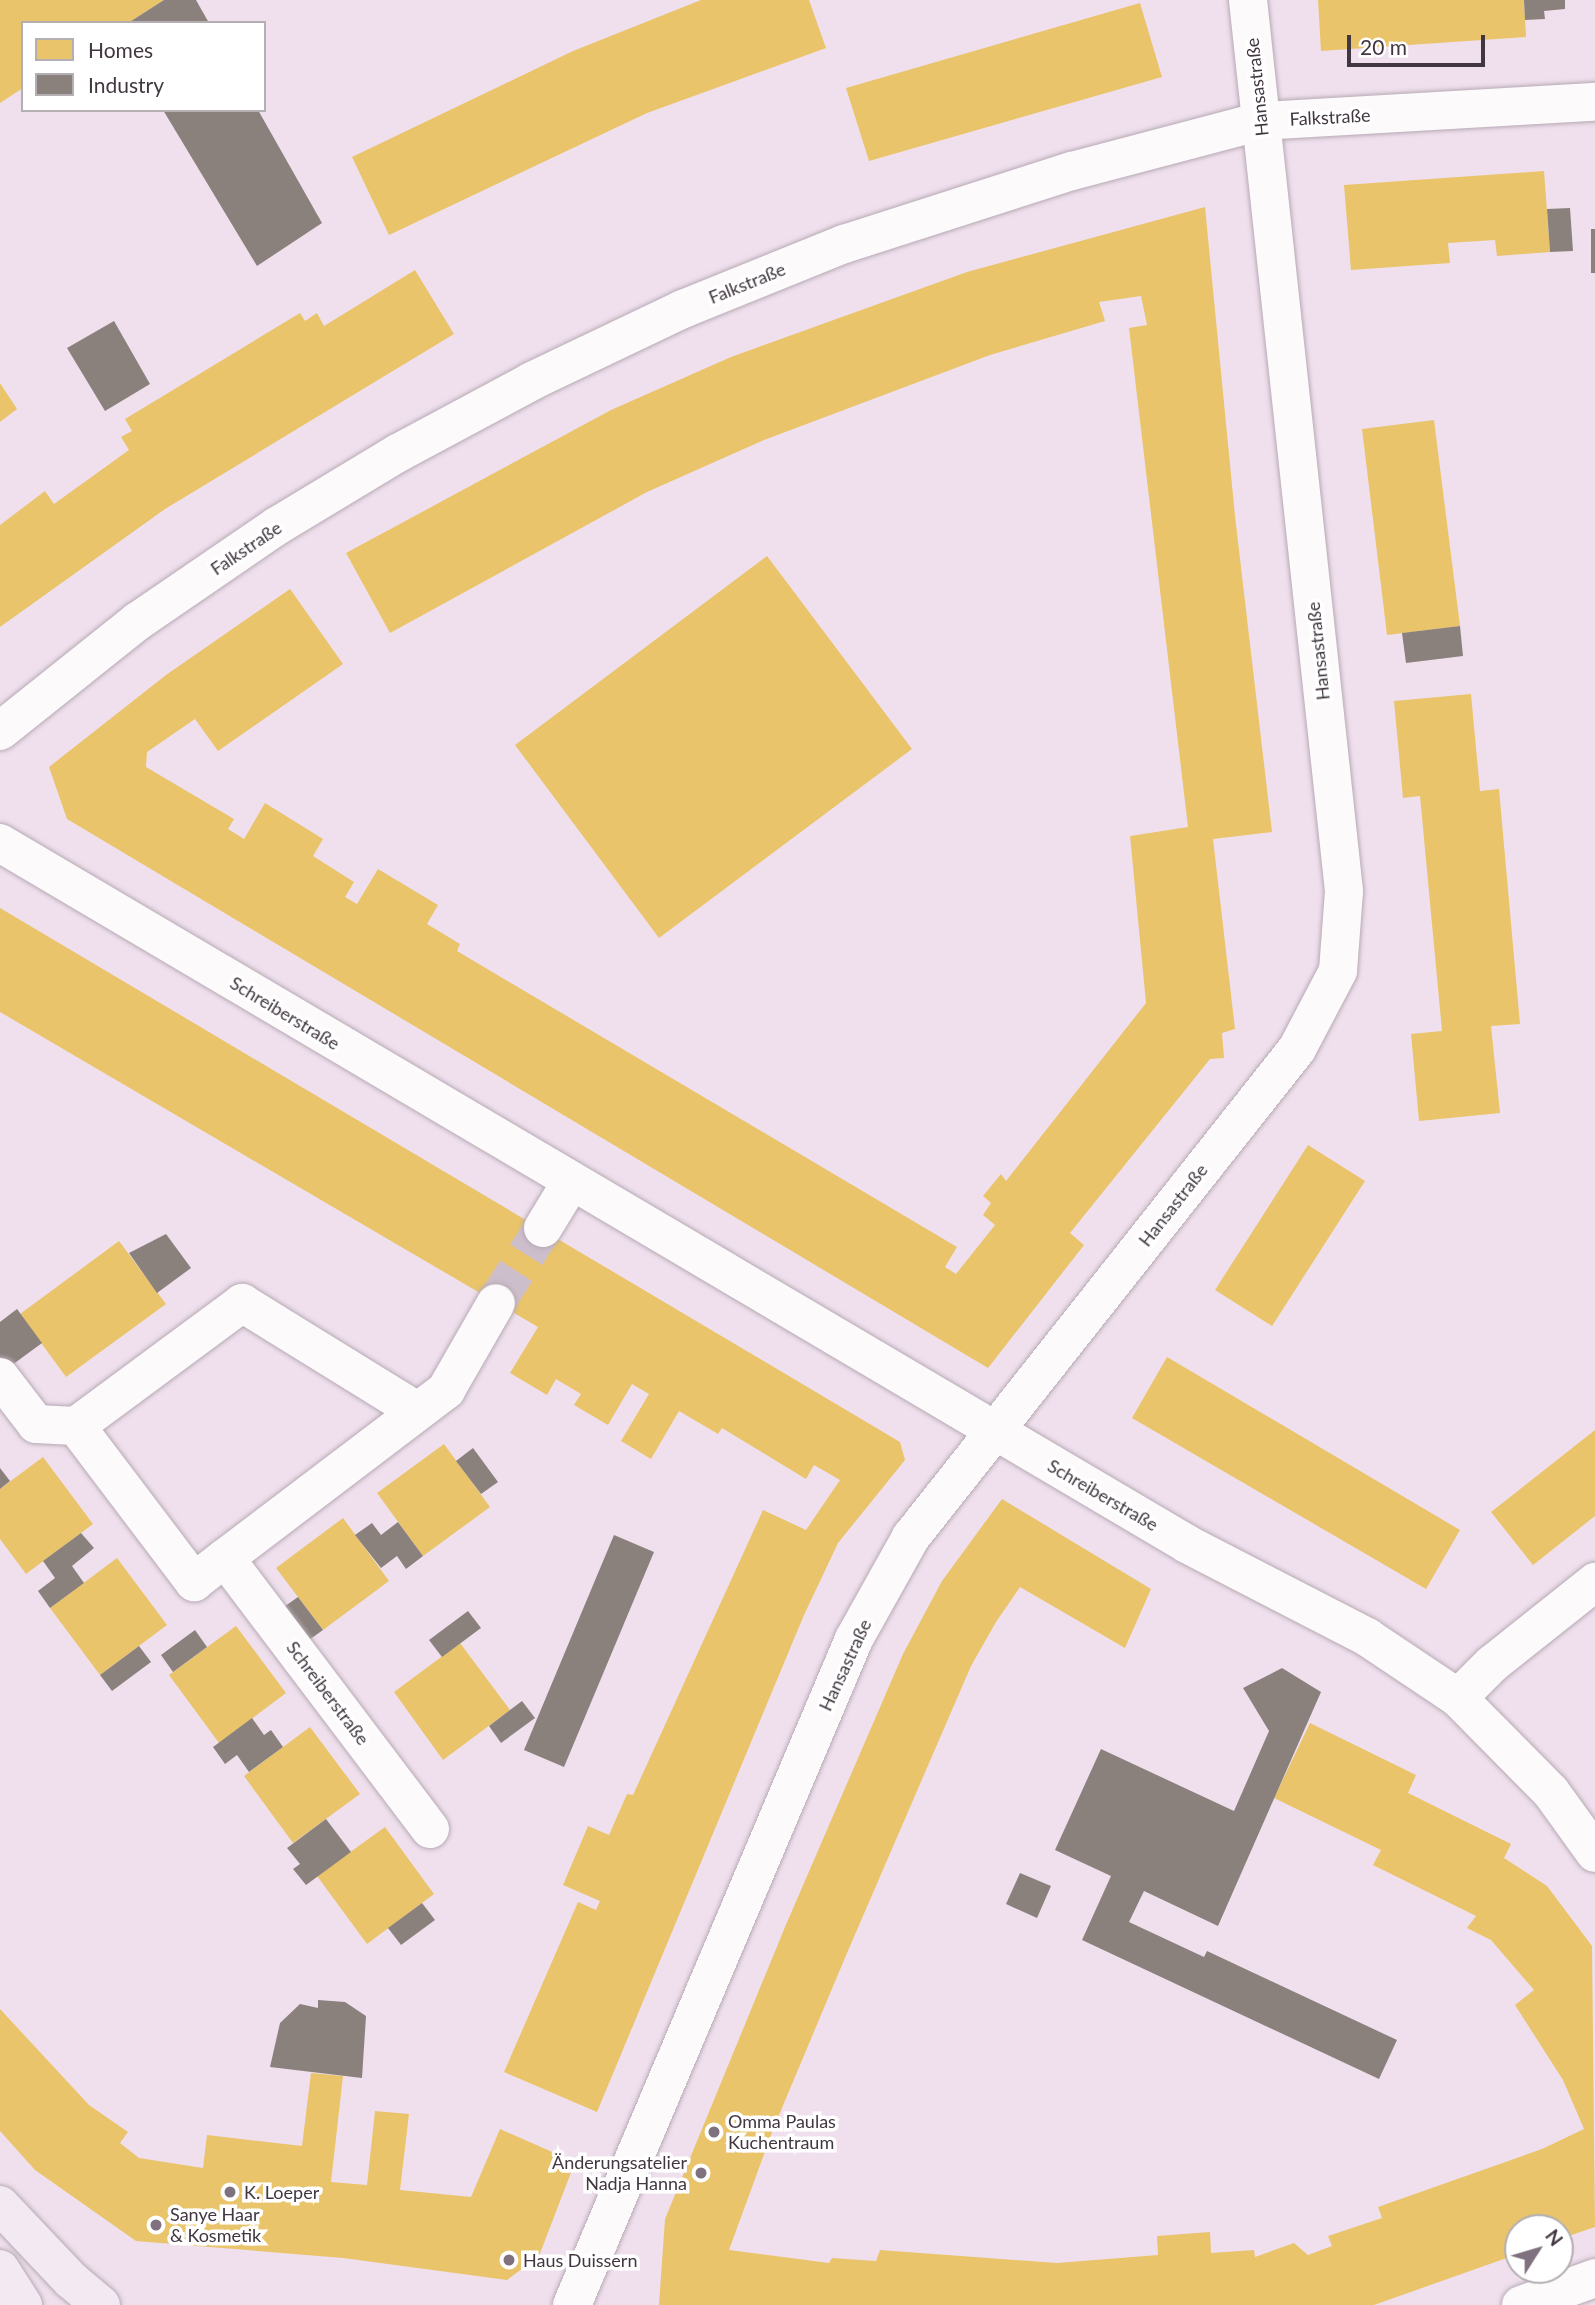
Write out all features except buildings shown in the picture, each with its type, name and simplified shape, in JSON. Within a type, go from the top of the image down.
[{"type":"main road","points":[[0,2205],[77,2293],[101,2305]]},
{"type":"main road","points":[[0,2269],[23,2305]]},
{"type":"street","name":"Hansastraße","points":[[572,2305],[854,1639],[911,1537],[1297,1049],[1338,971],[1344,891],[1248,0]]},
{"type":"street","name":"Falkstraße","points":[[0,731],[138,621],[277,526],[398,453],[532,381],[683,309],[844,244],[1072,171],[1261,121],[1595,102]]},
{"type":"street","name":"Schreiberstraße","points":[[0,843],[1187,1544],[1367,1637],[1458,1698],[1551,1792],[1595,1853]]},
{"type":"street","points":[[543,1228],[571,1182]]},
{"type":"street","points":[[0,1377],[36,1424],[76,1426],[242,1303],[417,1411]]},
{"type":"street","points":[[76,1426],[194,1582],[446,1390],[496,1303]]},
{"type":"street","name":"Schreiberstraße","points":[[225,1558],[430,1829]]},
{"type":"street","points":[[1458,1698],[1492,1664],[1595,1582]]},
{"type":"street","points":[[1521,2305],[1595,2278]]},
{"type":"tunnel","points":[[496,1303],[543,1228]]},
{"type":"place","name":"Omma Paulas Kuchentraum","points":[[714,2132]]},
{"type":"place","name":"Änderungsatelier Nadja Hanna","points":[[701,2173]]},
{"type":"place","name":"K. Loeper","points":[[230,2192]]},
{"type":"place","name":"Sanye Haar & Kosmetik","points":[[156,2225]]},
{"type":"place","name":"Haus Duissern","points":[[509,2260]]}]
